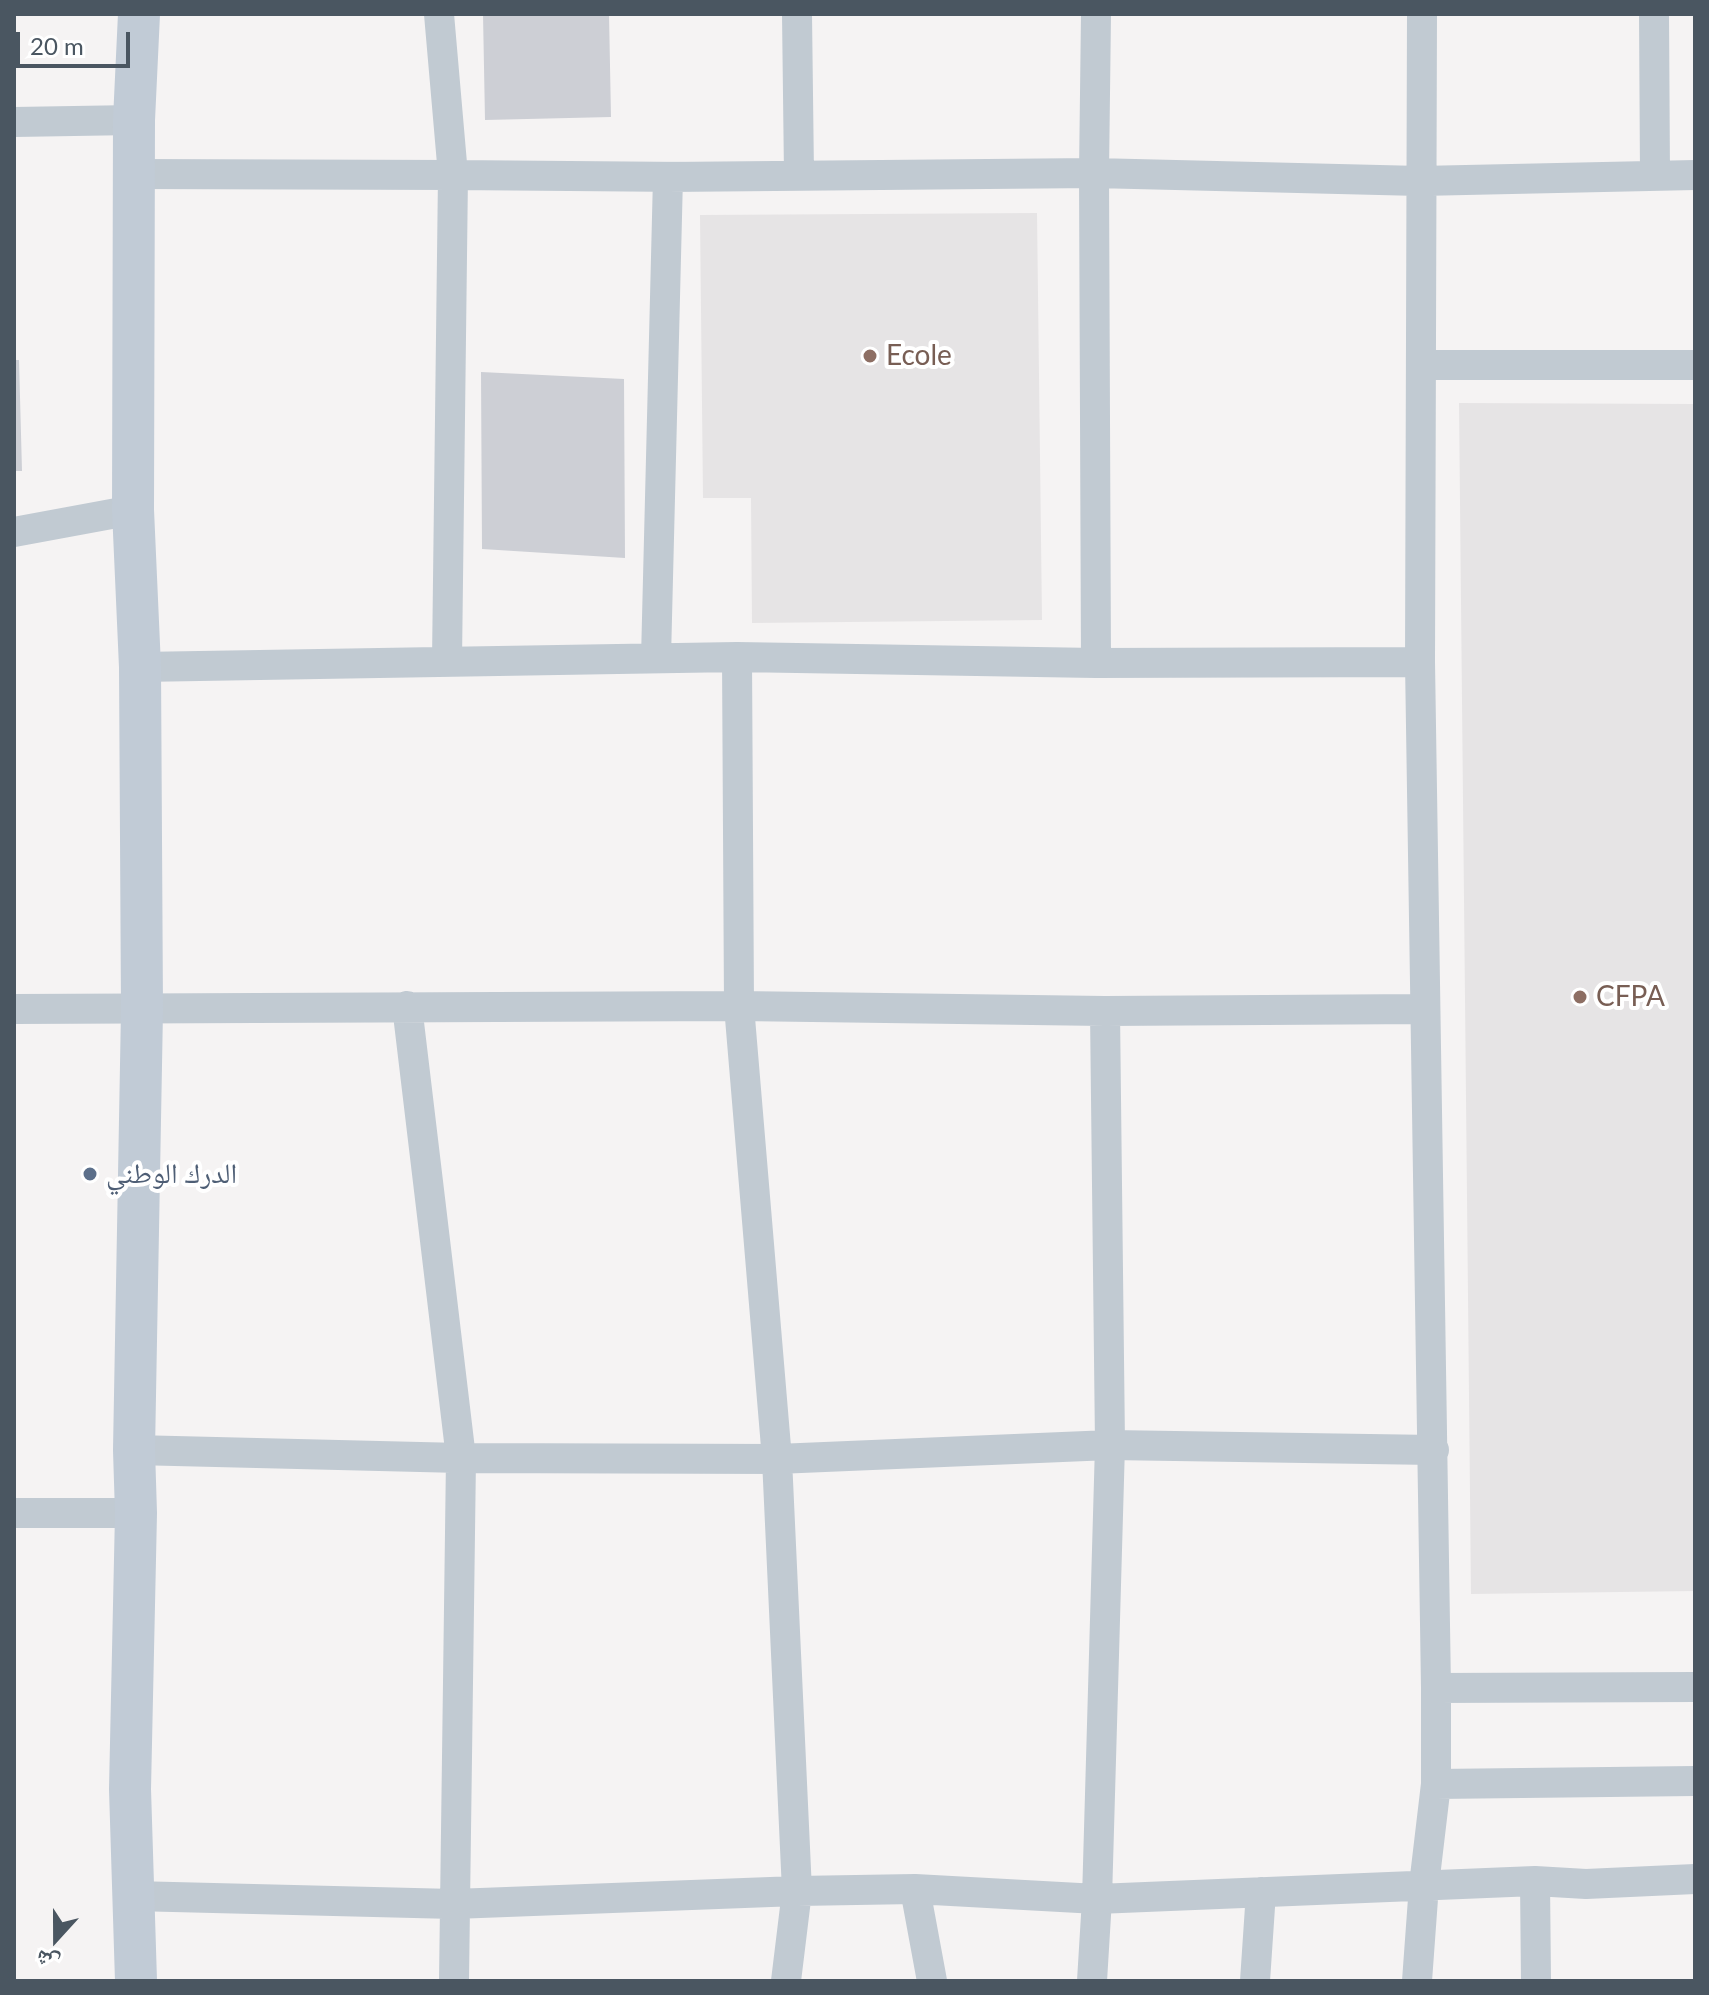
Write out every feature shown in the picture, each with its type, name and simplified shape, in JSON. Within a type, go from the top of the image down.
[{"type":"main road","points":[[136,1981],[130,1789],[142,1010],[140,667],[133,510],[134,120],[139,14]]},
{"type":"street","points":[[439,14],[453,175],[447,661]]},
{"type":"street","points":[[797,14],[799,175]]},
{"type":"street","points":[[1096,14],[1096,663]]},
{"type":"street","points":[[1417,1981],[1436,1784],[1434,1450],[1420,662],[1422,14]]},
{"type":"street","points":[[1654,14],[1655,176]]},
{"type":"street","points":[[14,122],[134,120]]},
{"type":"street","points":[[656,658],[668,177],[1094,173],[1420,181],[1695,175]]},
{"type":"street","points":[[134,174],[689,177]]},
{"type":"street","points":[[1421,365],[1695,365]]},
{"type":"street","points":[[14,532],[133,510]]},
{"type":"street","points":[[737,657],[739,1006],[777,1459],[797,1891],[786,1981]]},
{"type":"street","points":[[140,667],[737,657],[1096,663],[1420,662]]},
{"type":"street","points":[[407,1006],[461,1458],[454,1981]]},
{"type":"street","points":[[14,1009],[739,1006],[1105,1011],[1425,1009]]},
{"type":"street","points":[[1092,1981],[1110,1445],[1105,1011]]},
{"type":"street","points":[[134,1450],[461,1458],[777,1459],[1110,1445],[1434,1450]]},
{"type":"street","points":[[14,1513],[136,1513]]},
{"type":"street","points":[[1436,1688],[1695,1687]]},
{"type":"street","points":[[1436,1784],[1695,1781]]},
{"type":"street","points":[[133,1896],[454,1904],[915,1889],[1097,1899],[1535,1881],[1586,1884],[1695,1879]]},
{"type":"street","points":[[1535,1881],[1536,1981]]},
{"type":"street","points":[[915,1889],[932,1981]]},
{"type":"street","points":[[1255,1981],[1261,1892]]},
{"type":"shaded area","name":"Ecole","points":[[1037,213],[1042,620],[752,623],[751,498],[703,498],[700,215]]},
{"type":"shaded area","name":"CFPA","points":[[1459,403],[1695,404],[1695,1591],[1471,1594]]},
{"type":"building","points":[[483,14],[609,14],[611,117],[485,120]]},
{"type":"building","points":[[14,360],[19,360],[22,471],[14,471]]},
{"type":"building","points":[[481,372],[624,379],[625,558],[482,549]]},
{"type":"place","name":"Ecole","points":[[870,356]]},
{"type":"place","name":"CFPA","points":[[1580,997]]},
{"type":"place","name":"الدرك الوطني","points":[[90,1174]]}]
